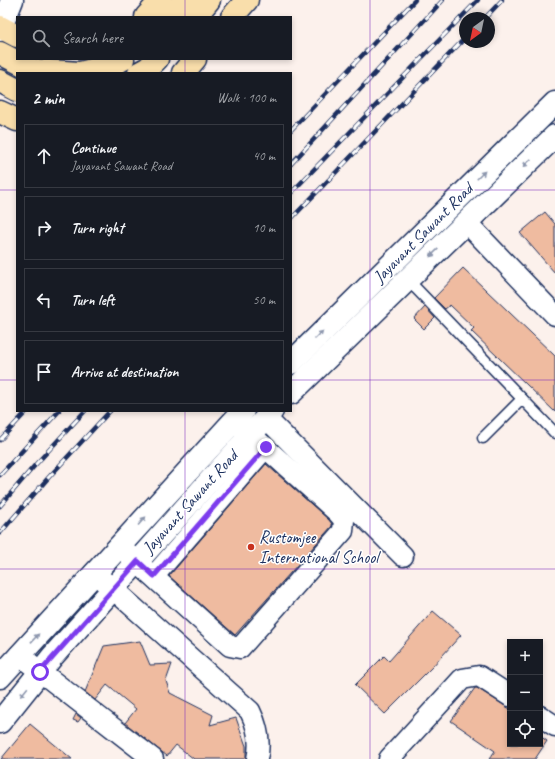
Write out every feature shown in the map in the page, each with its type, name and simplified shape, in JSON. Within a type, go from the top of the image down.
[{"type":"main road","points":[[147,16],[161,0]]},
{"type":"main road","points":[[171,16],[185,0]]},
{"type":"main road","points":[[195,16],[209,0]]},
{"type":"main road","points":[[233,16],[247,0]]},
{"type":"main road","points":[[0,53],[33,70],[64,72]]},
{"type":"main road","points":[[85,72],[112,66],[121,60]]},
{"type":"main road","points":[[141,72],[148,68],[156,60]]},
{"type":"main road","points":[[184,72],[194,60]]},
{"type":"main road","points":[[0,81],[16,89]]},
{"type":"main road","points":[[0,112],[16,120]]},
{"type":"street","points":[[4,30],[12,0]]},
{"type":"street","name":"Jayavant Sawant Road","points":[[292,362],[555,103]]},
{"type":"street","name":"Jayavant Sawant Road","points":[[292,392],[555,136]]},
{"type":"street","points":[[466,222],[555,315]]},
{"type":"street","points":[[269,414],[403,556]]},
{"type":"street","name":"Jayavant Sawant Road","points":[[0,722],[40,672],[138,561],[258,440],[269,414]]},
{"type":"street","points":[[119,546],[138,561],[230,646],[240,648],[343,531],[344,520],[258,440],[238,415]]},
{"type":"street","name":"Jayavant Sawant Road","points":[[0,677],[238,415]]},
{"type":"street","points":[[154,576],[258,440]]},
{"type":"street","points":[[94,573],[250,711],[257,724],[259,741],[257,759]]},
{"type":"street","points":[[19,655],[153,759]]},
{"type":"street","points":[[390,759],[462,679],[479,676],[507,694]]},
{"type":"street","points":[[543,718],[555,726]]},
{"type":"lane","points":[[407,279],[555,433]]},
{"type":"lane","points":[[483,438],[522,399]]},
{"type":"building","points":[[545,212],[555,224],[555,273],[520,233]]},
{"type":"building","points":[[463,268],[555,356],[555,412],[471,331],[474,328],[450,305],[445,309],[434,298]]},
{"type":"building","points":[[425,307],[435,318],[424,329],[414,319]]},
{"type":"building","name":"Rustomjee International School","points":[[266,464],[329,520],[332,526],[235,635],[169,576]]},
{"type":"building","points":[[433,611],[461,635],[432,667],[385,714],[355,685],[384,656],[389,661]]},
{"type":"building","points":[[140,641],[150,665],[172,664],[166,681],[170,693],[213,715],[210,725],[236,718],[246,746],[246,759],[194,759],[176,745],[167,756],[125,723],[136,709],[107,685],[95,700],[85,692],[104,646]]},
{"type":"building","points":[[475,688],[477,688],[507,707],[507,747],[543,747],[535,759],[489,759],[495,751],[451,721]]},
{"type":"building","points":[[76,714],[81,718],[78,722],[73,720]]},
{"type":"building","points":[[30,724],[72,759],[1,759]]},
{"type":"building","points":[[543,738],[547,741],[543,747]]},
{"type":"railway","points":[[292,129],[415,0]]},
{"type":"railway","points":[[292,163],[443,0]]},
{"type":"railway","points":[[292,192],[478,0]]},
{"type":"railway","points":[[491,12],[502,0]]},
{"type":"railway","points":[[292,218],[459,44]]},
{"type":"railway","points":[[0,440],[26,412]]},
{"type":"railway","points":[[0,475],[58,412]]},
{"type":"railway","points":[[0,506],[84,412]]},
{"type":"railway","points":[[0,533],[109,412]]},
{"type":"place","name":"Rustomjee International School","points":[[251,547]]},
{"type":"route","points":[[40,672],[138,561],[154,576],[266,447]]}]
